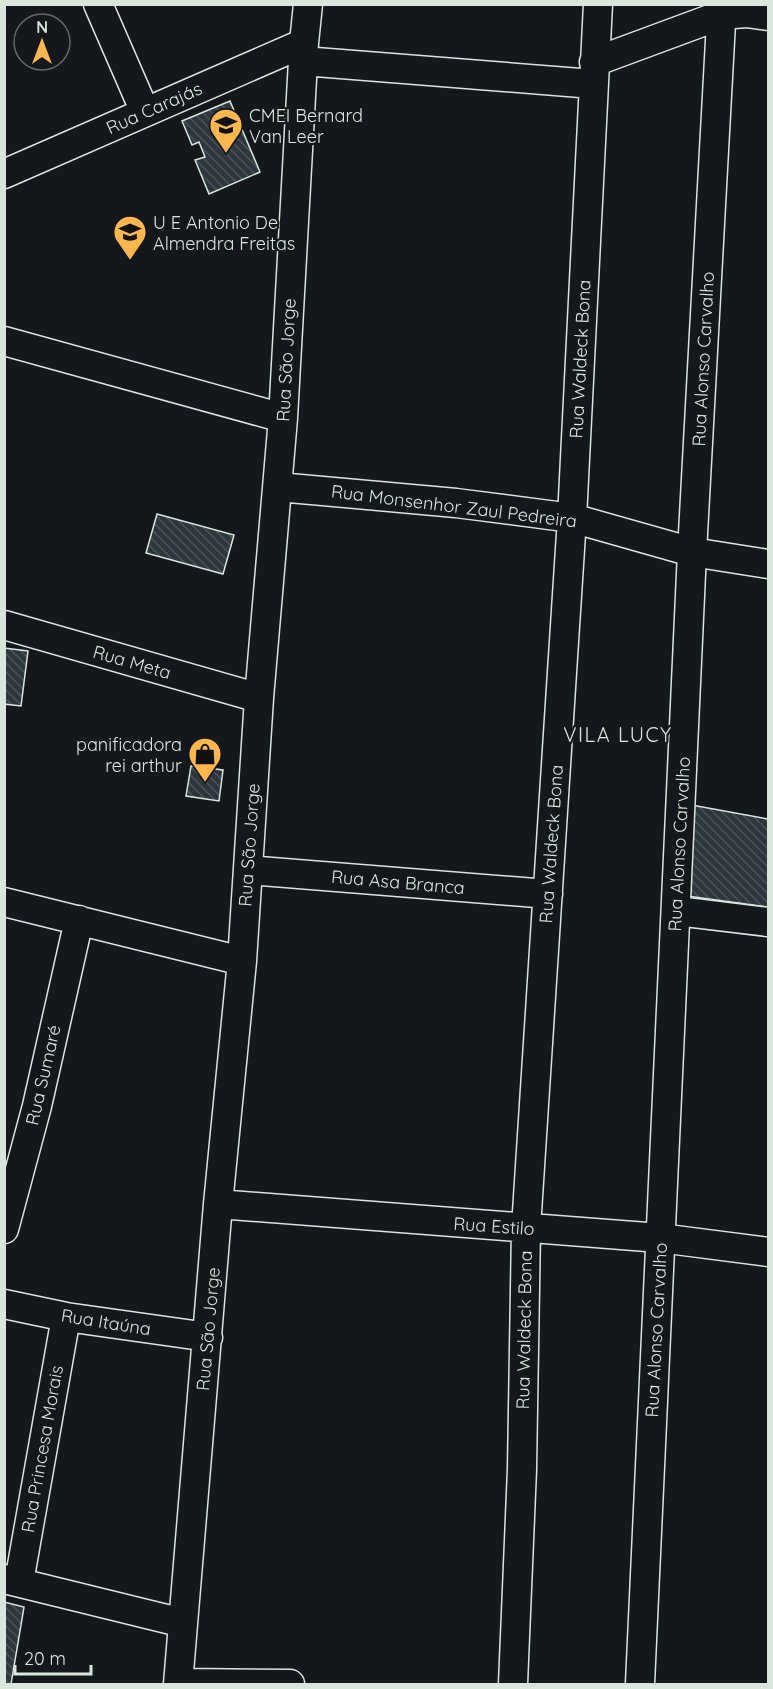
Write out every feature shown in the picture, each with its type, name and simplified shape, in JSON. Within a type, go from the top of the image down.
[{"type":"street","points":[[98,4],[145,112]]},
{"type":"street","name":"Rua Waldeck Bona","points":[[513,1684],[522,1469],[526,1228],[573,518],[598,4]]},
{"type":"street","name":"Rua São Jorge","points":[[178,1684],[218,1204],[242,961],[259,698],[283,418],[308,5]]},
{"type":"street","name":"Rua Carajás","points":[[4,174],[145,112],[304,52],[594,73],[722,10],[768,16]]},
{"type":"street","name":"Rua Alonso Carvalho","points":[[640,1684],[692,552],[722,10]]},
{"type":"street","points":[[4,342],[283,418]]},
{"type":"street","name":"Rua Monsenhor Zaul Pedreira","points":[[278,487],[456,503],[573,518],[692,552],[768,564]]},
{"type":"street","name":"Rua Meta","points":[[4,626],[259,698]]},
{"type":"street","name":"Rua Asa Branca","points":[[248,870],[548,894]]},
{"type":"street","points":[[4,902],[242,961]]},
{"type":"street","points":[[677,911],[768,922]]},
{"type":"street","name":"Rua Sumaré","points":[[4,1229],[37,1106],[79,920]]},
{"type":"street","name":"Rua Estilo","points":[[218,1204],[660,1238],[768,1252]]},
{"type":"street","name":"Rua Itaúna","points":[[4,1304],[66,1317],[208,1337]]},
{"type":"street","name":"Rua Princesa Morais","points":[[11,1581],[66,1317]]},
{"type":"street","points":[[11,1581],[183,1623]]},
{"type":"street","points":[[178,1684],[290,1684]]},
{"type":"building","points":[[230,101],[260,172],[209,194],[195,160],[205,157],[199,142],[192,145],[182,121]]},
{"type":"building","points":[[157,514],[234,535],[223,574],[146,553]]},
{"type":"building","points":[[4,648],[28,651],[21,706],[4,704]]},
{"type":"building","name":"panificadora rei arthur","points":[[191,766],[223,770],[219,801],[186,796]]},
{"type":"building","points":[[686,804],[768,819],[768,907],[680,895]]},
{"type":"building","points":[[4,1602],[24,1607],[11,1684],[4,1684]]},
{"type":"place","name":"CMEI Bernard Van Leer","points":[[226,154]]},
{"type":"place","name":"U E Antonio De Almendra Freitas","points":[[130,261]]},
{"type":"place","name":"panificadora rei arthur","points":[[205,783]]},
{"type":"district","name":"VILA LUCY","points":[[618,734]]}]
